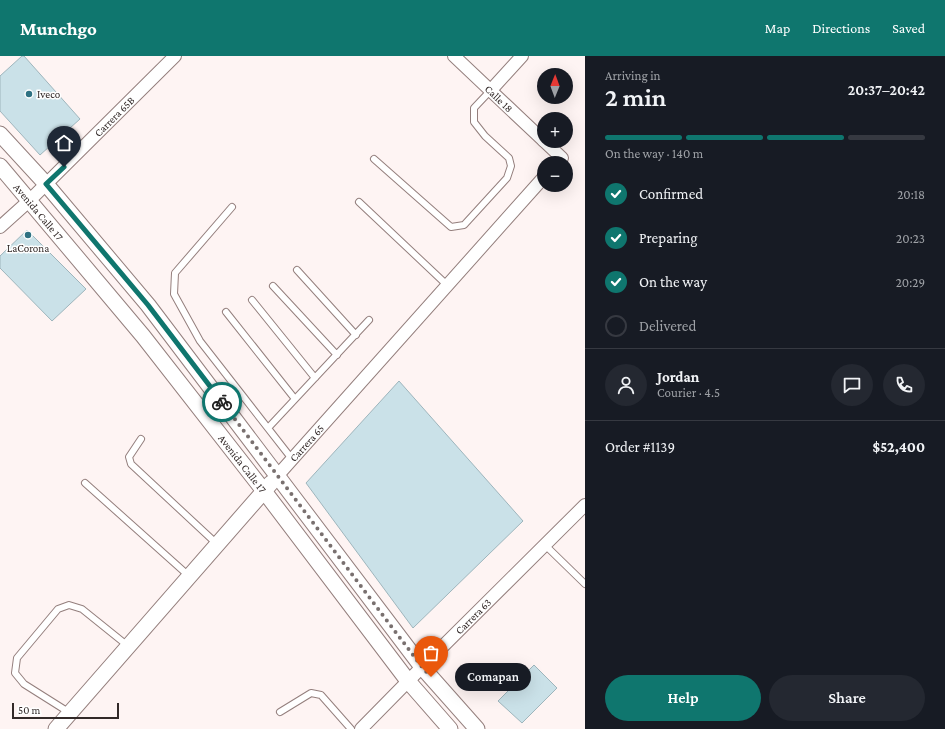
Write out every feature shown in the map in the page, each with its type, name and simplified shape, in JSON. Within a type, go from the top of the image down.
[{"type":"street","name":"Carrera 65B","points":[[0,227],[30,200],[175,56]]},
{"type":"street","name":"Calle 18","points":[[454,56],[537,134]]},
{"type":"street","points":[[491,90],[522,56]]},
{"type":"street","name":"Avenida Calle 17","points":[[0,134],[46,184],[148,305],[422,667],[477,729]]},
{"type":"street","name":"Calle 18","points":[[550,148],[556,156]]},
{"type":"street","name":"Avenida Calle 17","points":[[0,166],[143,336],[264,491],[408,681],[450,729]]},
{"type":"street","name":"Carrera 65","points":[[56,729],[292,459],[537,185]]},
{"type":"street","name":"Carrera 63","points":[[361,729],[585,505]]},
{"type":"lane","points":[[374,159],[451,227],[464,225],[507,178],[511,166],[509,158],[485,136],[474,122],[474,108],[491,90]]},
{"type":"lane","points":[[359,202],[447,285]]},
{"type":"lane","points":[[232,207],[175,273],[174,294],[200,341],[292,459]]},
{"type":"lane","points":[[298,270],[356,335]]},
{"type":"lane","points":[[273,286],[336,355]]},
{"type":"lane","points":[[252,300],[315,378]]},
{"type":"lane","points":[[226,312],[294,399]]},
{"type":"lane","points":[[268,428],[369,320]]},
{"type":"lane","points":[[141,438],[129,457],[131,464],[218,544]]},
{"type":"lane","points":[[85,483],[189,576]]},
{"type":"lane","points":[[545,545],[585,584]]},
{"type":"lane","points":[[70,713],[24,684],[15,673],[17,658],[58,608],[69,605],[82,609],[128,646]]},
{"type":"lane","points":[[280,712],[311,694],[321,695],[350,729]]},
{"type":"building","name":"Iveco","points":[[22,56],[24,56],[80,119],[40,155],[0,111],[0,76]]},
{"type":"building","points":[[27,230],[86,289],[52,321],[0,268],[0,256]]},
{"type":"building","points":[[399,381],[523,521],[413,628],[306,483]]},
{"type":"building","points":[[534,665],[557,688],[522,723],[498,701]]},
{"type":"way so far","points":[[222,402],[431,677]]},
{"type":"place","name":"Iveco","points":[[29,94]]},
{"type":"place","name":"LaCorona","points":[[28,235]]},
{"type":"place","name":"Comapan","points":[[431,677]]},
{"type":"route","points":[[64,167],[46,184],[148,305],[222,402]]}]
